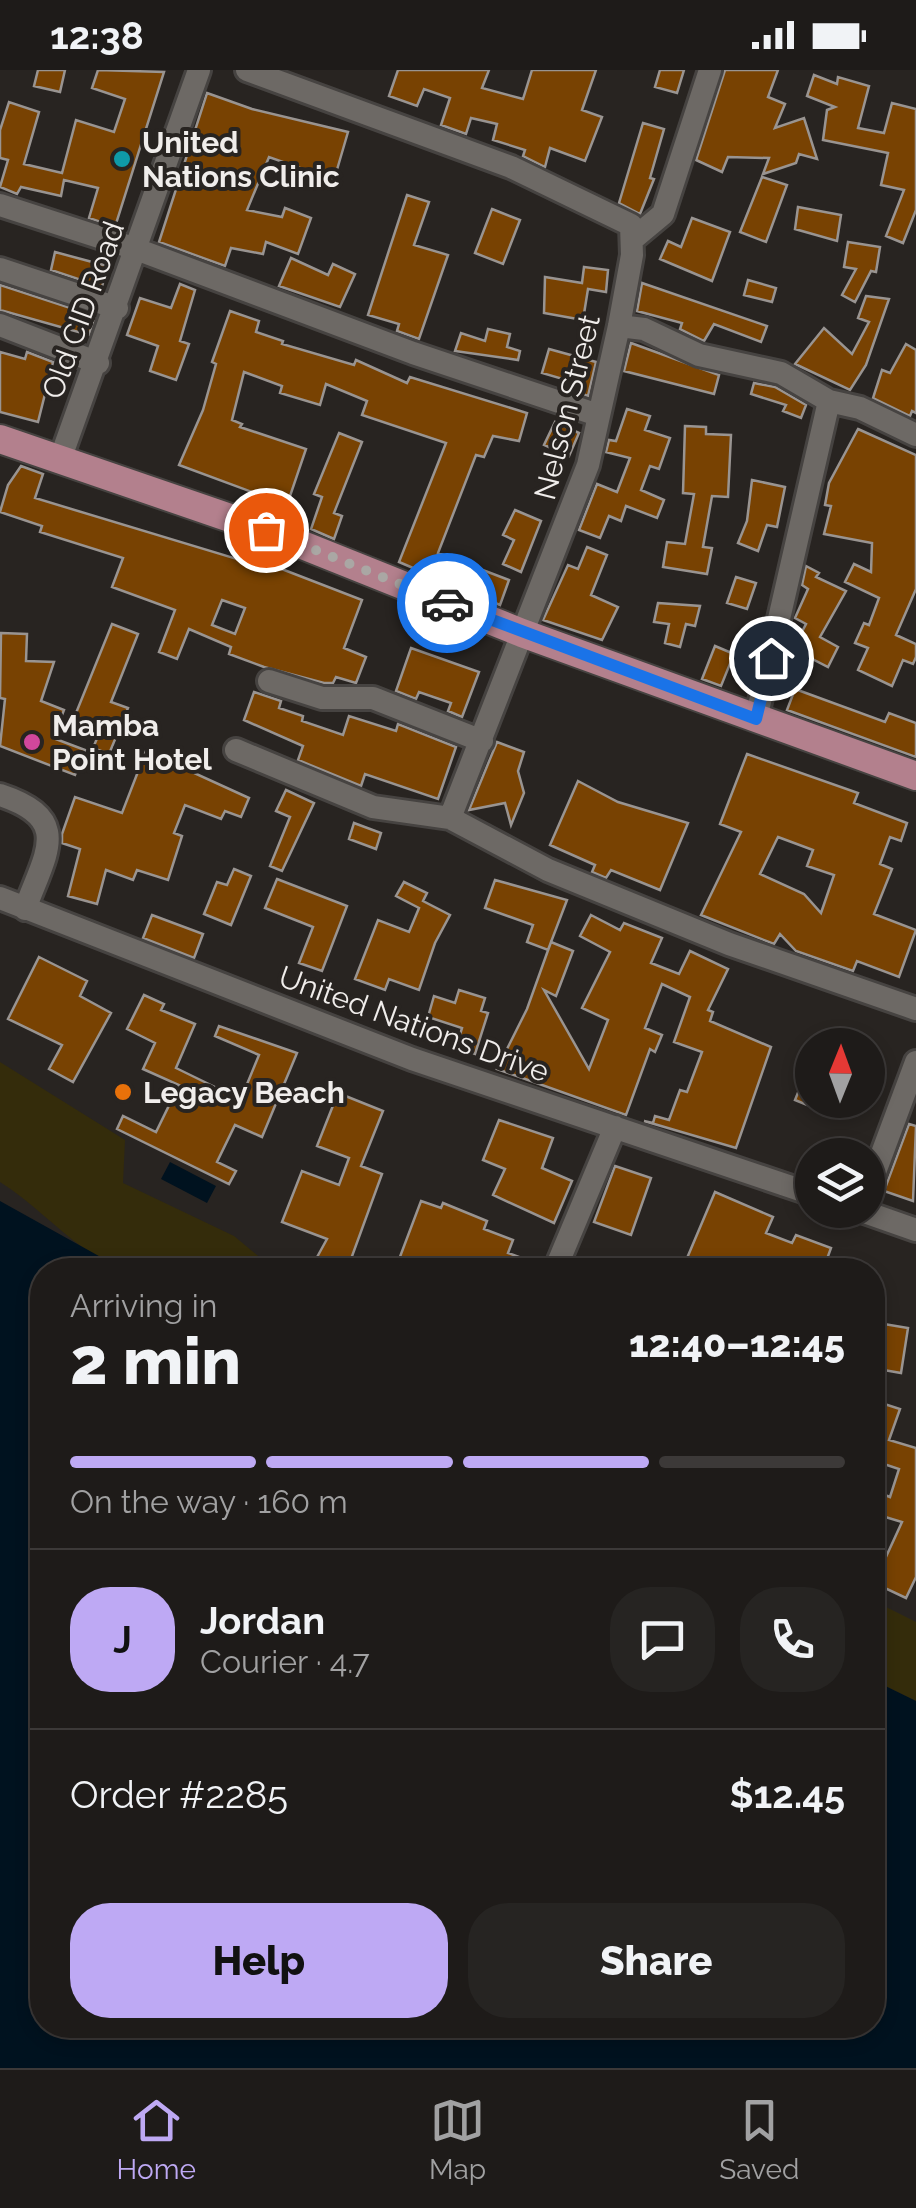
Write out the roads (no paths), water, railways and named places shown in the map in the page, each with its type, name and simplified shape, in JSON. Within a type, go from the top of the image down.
[{"type":"main road","points":[[0,439],[266,530],[522,633],[916,776]]},
{"type":"street","name":"Old CID Road","points":[[61,457],[199,70]]},
{"type":"street","points":[[247,70],[511,166],[584,205],[625,220],[632,226],[633,239]]},
{"type":"street","points":[[633,239],[663,214],[710,70]]},
{"type":"street","points":[[0,205],[136,249],[413,353],[598,416]]},
{"type":"street","name":"Nelson Street","points":[[450,818],[574,508],[619,326],[633,239]]},
{"type":"street","points":[[0,270],[116,308]]},
{"type":"street","points":[[0,326],[98,362]]},
{"type":"street","points":[[619,326],[644,330],[699,355],[780,373],[829,401],[860,408],[916,435]]},
{"type":"street","points":[[756,719],[829,401]]},
{"type":"street","points":[[269,681],[322,698],[373,698],[482,741]]},
{"type":"street","points":[[236,750],[372,807],[450,818],[566,877],[730,944],[916,1010]]},
{"type":"street","points":[[0,795],[32,806],[48,830],[46,851],[26,908]]},
{"type":"street","name":"United Nations Drive","points":[[0,898],[412,1059],[795,1188]]},
{"type":"street","points":[[885,1145],[916,1062]]},
{"type":"street","points":[[559,1258],[615,1128]]},
{"type":"street","points":[[885,1219],[916,1230]]},
{"type":"water","points":[[170,1162],[216,1186],[207,1203],[161,1179]]},
{"type":"water","points":[[0,1201],[102,1258],[30,1258],[30,2038],[885,2038],[885,1686],[916,1701],[916,2068],[0,2068]]},
{"type":"place","name":"United Nations Clinic","points":[[122,159]]},
{"type":"place","name":"Mamba Point Hotel","points":[[32,742]]},
{"type":"place","name":"Legacy Beach","points":[[123,1092]]}]
